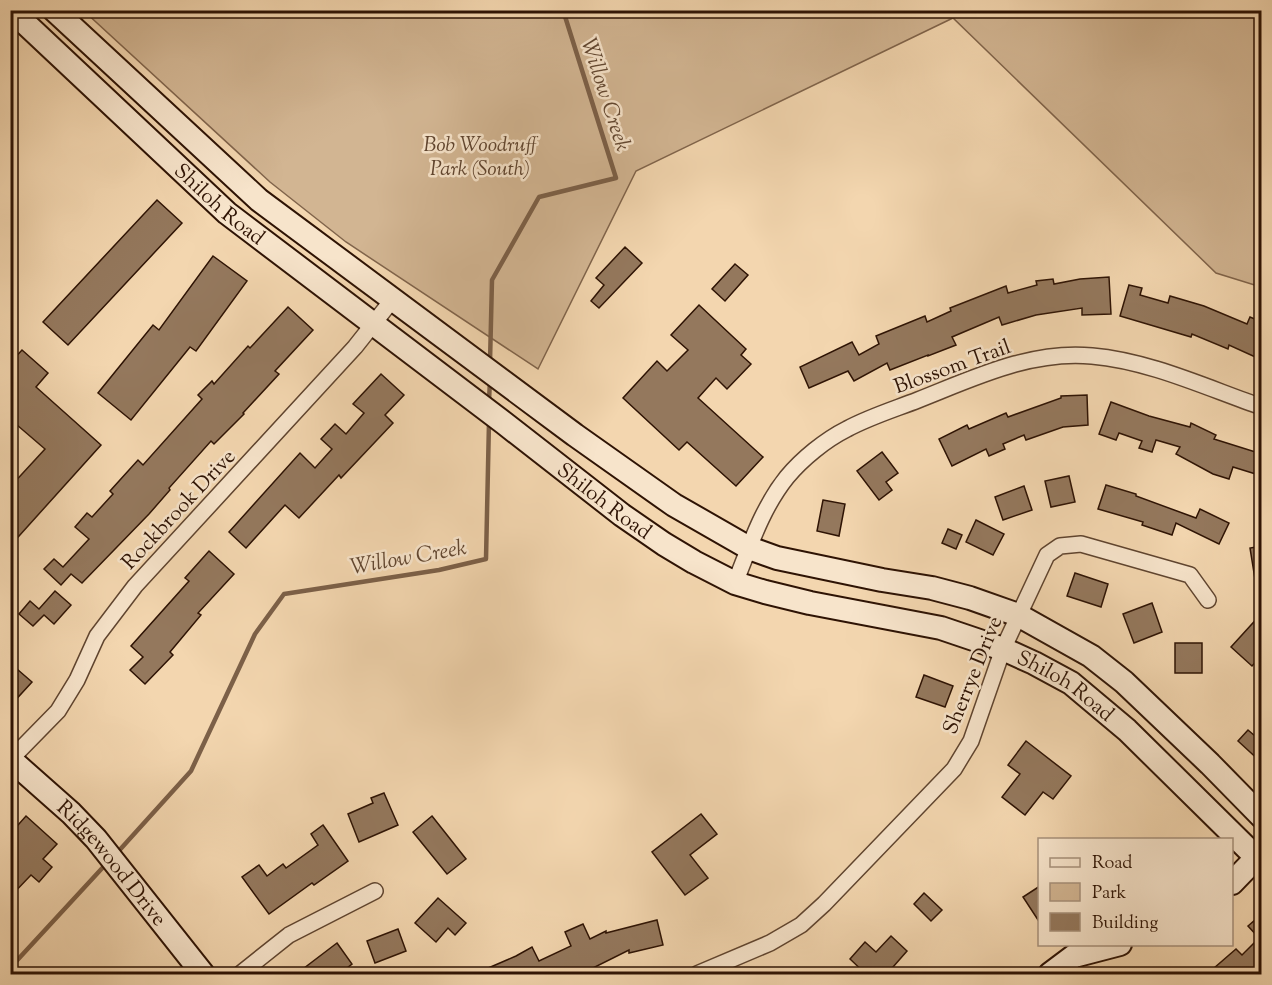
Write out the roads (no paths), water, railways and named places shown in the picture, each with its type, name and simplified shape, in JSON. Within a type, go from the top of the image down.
[{"type":"main road","name":"Shiloh Road","points":[[11,10],[227,213],[522,436],[622,515],[694,562],[735,583],[810,603],[941,628],[1003,648],[1071,683],[1127,730],[1260,857]]},
{"type":"main road","name":"Shiloh Road","points":[[54,10],[259,200],[542,411],[674,505],[749,548],[777,558],[932,588],[970,598],[1018,615],[1091,656],[1124,682],[1262,817]]},
{"type":"main road","name":"Ridgewood Drive","points":[[11,760],[71,813],[106,852],[203,975]]},
{"type":"main road","points":[[1233,883],[1260,857]]},
{"type":"main road","points":[[1050,975],[1074,956],[1116,946]]},
{"type":"street","name":"Rockbrook Drive","points":[[11,760],[58,711],[77,680],[98,636],[135,586],[323,382],[393,299]]},
{"type":"street","name":"Blossom Trail","points":[[735,583],[766,506],[788,476],[816,449],[846,429],[1020,362],[1052,356],[1090,356],[1128,360],[1262,407]]},
{"type":"street","name":"Sherrye Drive","points":[[697,975],[770,944],[801,925],[824,904],[954,768],[971,741],[1003,648],[1047,555],[1060,546],[1081,544],[1190,575],[1208,600]]},
{"type":"street","points":[[240,975],[289,935],[375,891]]},
{"type":"waterway","name":"Willow Creek","points":[[490,362],[492,280],[539,197],[616,178],[563,10]]},
{"type":"waterway","name":"Willow Creek","points":[[489,401],[490,380]]},
{"type":"waterway","name":"Willow Creek","points":[[116,854],[191,771],[255,634],[284,594],[439,570],[486,559],[489,422]]},
{"type":"waterway","name":"Willow Creek","points":[[10,968],[106,864]]},
{"type":"park label","name":"Bob Woodruff Park (South)","points":[[480,156]]}]
